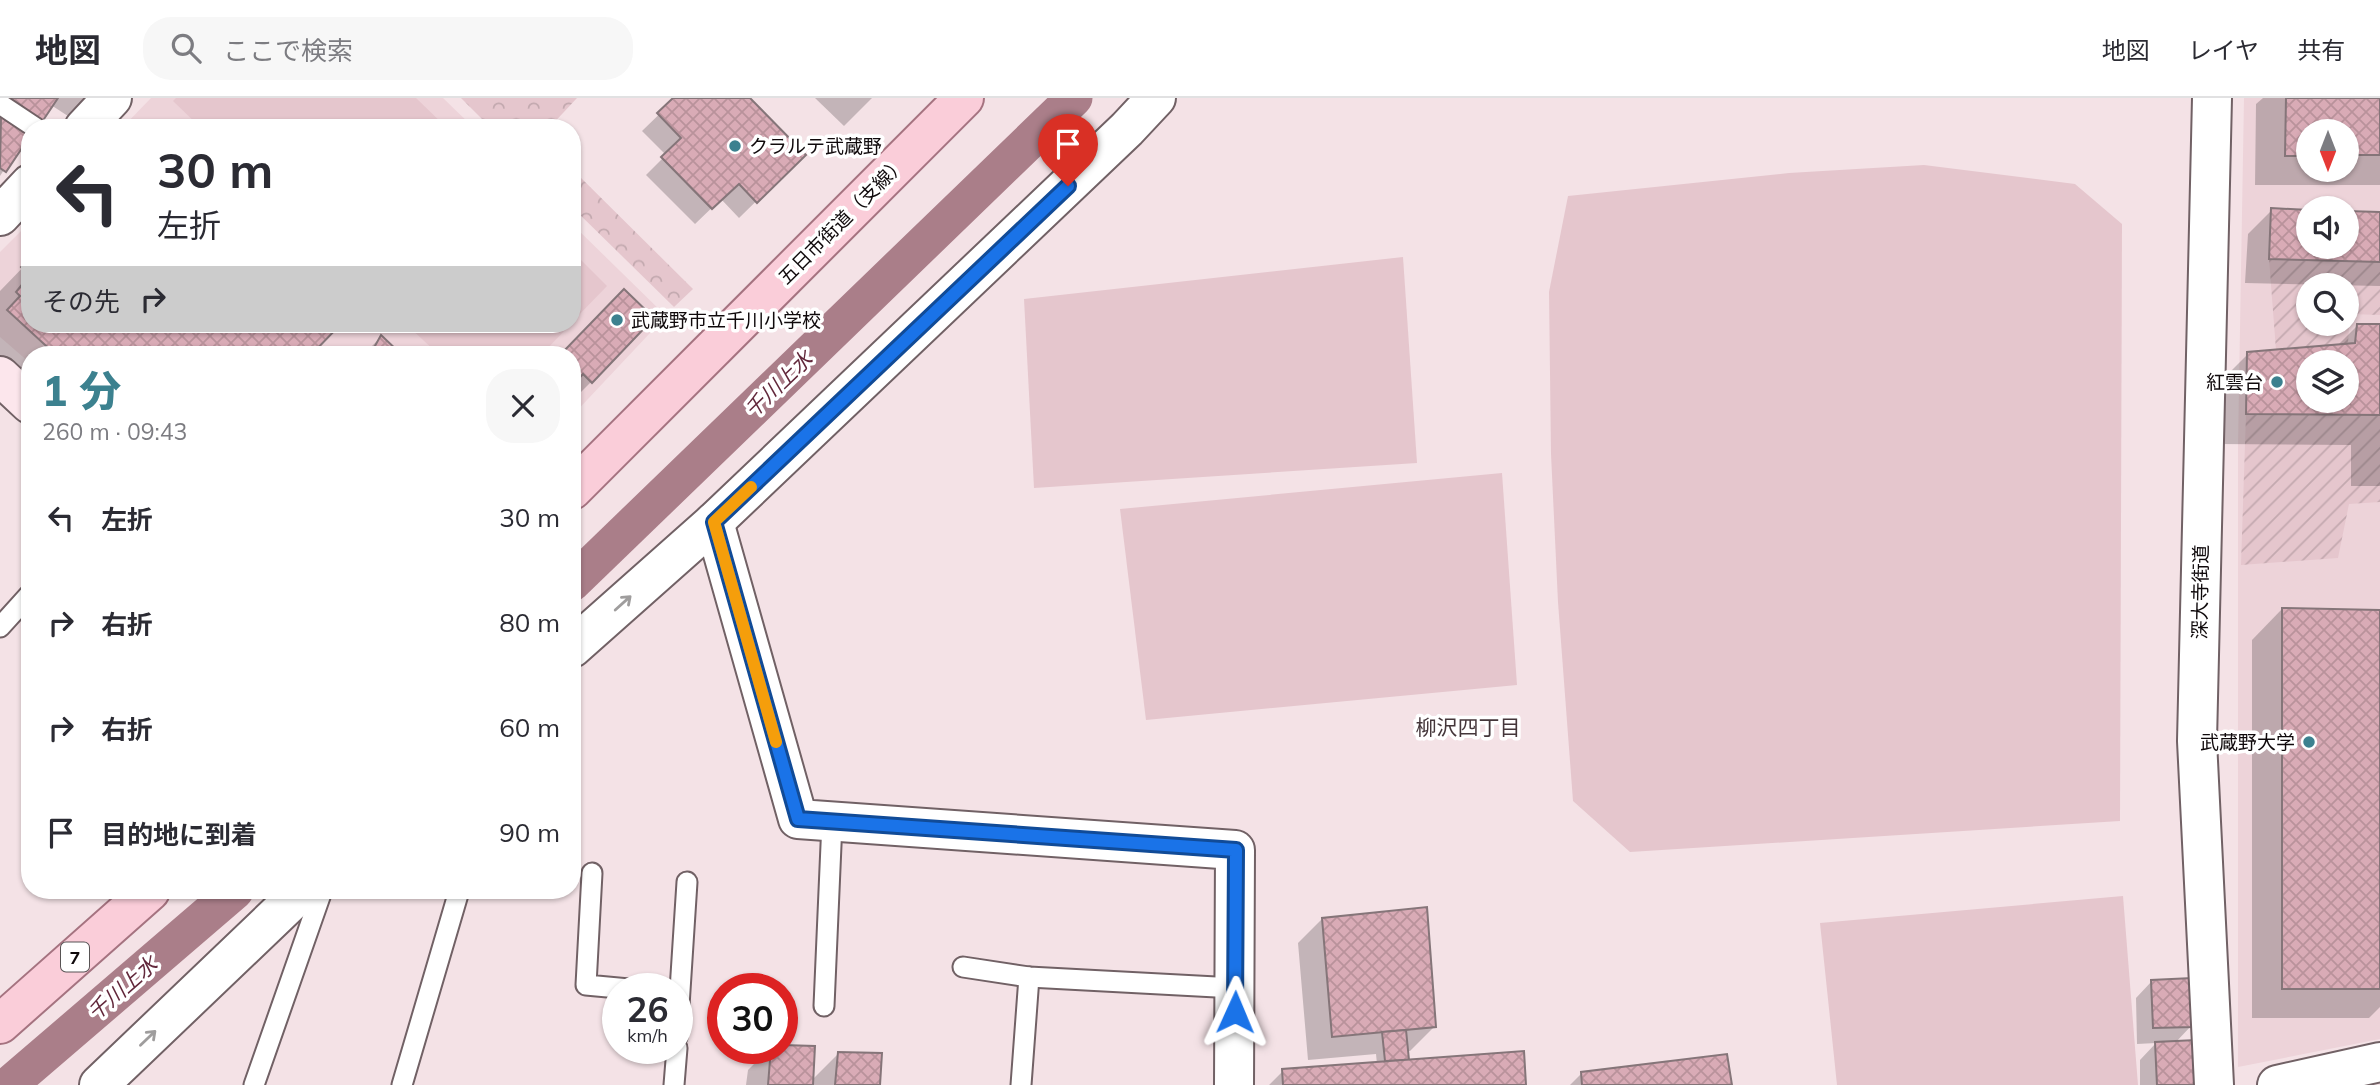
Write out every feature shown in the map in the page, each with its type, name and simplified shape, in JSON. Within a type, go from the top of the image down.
[{"type":"main road","name":"五日市街道（支線）","points":[[581,482],[964,98]]},
{"type":"main road","name":"7","points":[[0,1024],[140,899]]},
{"type":"street","points":[[92,119],[112,98]]},
{"type":"street","points":[[581,640],[714,522],[1127,130],[1156,98]]},
{"type":"street","name":"深大寺街道","points":[[2212,98],[2197,741],[2214,1085]]},
{"type":"street","points":[[0,216],[21,194]]},
{"type":"street","points":[[0,376],[21,396]]},
{"type":"street","points":[[714,522],[798,819],[1236,850],[1234,1085]]},
{"type":"street","points":[[99,1085],[294,899]]},
{"type":"street","points":[[2277,1085],[2380,1062]]},
{"type":"lane","points":[[0,103],[23,119]]},
{"type":"lane","points":[[0,627],[21,604]]},
{"type":"lane","points":[[824,1006],[832,822]]},
{"type":"lane","points":[[592,873],[586,985],[602,986]]},
{"type":"lane","points":[[680,973],[687,882]]},
{"type":"lane","points":[[254,1085],[319,899]]},
{"type":"lane","points":[[402,1085],[457,899]]},
{"type":"lane","points":[[963,967],[1029,977],[1236,988]]},
{"type":"lane","points":[[1021,1085],[1029,977]]},
{"type":"lane","points":[[674,1085],[676,1064]]},
{"type":"shaded area","points":[[151,98],[443,98],[465,119],[131,119]]},
{"type":"shaded area","name":"武蔵野大学","points":[[2244,98],[2380,98],[2380,1039],[2238,1067],[2238,445]]},
{"type":"shaded area","points":[[21,231],[21,333],[581,333],[581,233],[666,316],[581,406],[581,346],[21,346],[21,355],[0,337],[0,252]]},
{"type":"green space","points":[[176,98],[416,98],[438,119],[192,119],[173,101]]},
{"type":"green space","points":[[461,98],[577,98],[557,119],[482,119]]},
{"type":"green space","points":[[1924,165],[2075,184],[2122,224],[2120,821],[1630,852],[1573,801],[1558,602],[1551,454],[1549,292],[1568,196],[1789,173]]},
{"type":"green space","points":[[581,178],[693,289],[674,307],[581,216]]},
{"type":"green space","points":[[1403,257],[1417,463],[1034,488],[1024,299]]},
{"type":"green space","points":[[2269,259],[2380,261],[2380,315],[2359,314],[2359,273],[2296,273],[2296,336],[2348,336],[2348,343],[2276,350]]},
{"type":"green space","points":[[581,260],[607,286],[581,313]]},
{"type":"green space","points":[[416,333],[562,333],[550,346],[429,346]]},
{"type":"green space","points":[[2246,414],[2380,415],[2380,502],[2349,504],[2338,558],[2241,565]]},
{"type":"green space","points":[[1502,473],[1517,685],[1146,720],[1120,509]]},
{"type":"green space","points":[[2123,896],[2138,1085],[1837,1085],[1820,923]]},
{"type":"building","points":[[3,98],[58,98],[44,119],[37,119]]},
{"type":"building","name":"クラルテ武蔵野","points":[[673,98],[750,98],[806,155],[757,203],[739,184],[712,209],[661,157],[681,138],[657,113]]},
{"type":"building","points":[[2286,98],[2380,98],[2380,155],[2359,155],[2359,119],[2296,119],[2296,156],[2285,156]]},
{"type":"building","points":[[1,117],[21,130],[21,150],[6,172],[0,168]]},
{"type":"building","points":[[2271,208],[2296,209],[2296,259],[2359,259],[2359,211],[2380,212],[2380,262],[2269,259]]},
{"type":"building","points":[[21,286],[21,323],[7,310],[20,296],[16,292]]},
{"type":"building","points":[[624,289],[654,318],[592,383],[583,374],[581,376],[581,346],[569,346]]},
{"type":"building","name":"紅雲台","points":[[2359,324],[2380,324],[2380,415],[2246,414],[2247,352],[2355,343],[2356,336],[2359,336]]},
{"type":"building","points":[[32,333],[332,333],[320,346],[46,346]]},
{"type":"building","points":[[381,335],[393,346],[375,346]]},
{"type":"building","points":[[2282,608],[2380,610],[2380,989],[2282,989]]},
{"type":"building","points":[[1427,907],[1436,1027],[1332,1037],[1322,918]]},
{"type":"building","points":[[2192,978],[2193,1027],[2153,1028],[2151,980]]},
{"type":"building","points":[[1406,1030],[1409,1060],[1385,1061],[1382,1032]]},
{"type":"building","points":[[2196,1040],[2197,1085],[2157,1085],[2155,1042]]},
{"type":"building","points":[[798,1045],[815,1046],[813,1085],[768,1085],[770,1064],[798,1064]]},
{"type":"building","points":[[1524,1051],[1526,1085],[1283,1085],[1282,1069]]},
{"type":"building","points":[[838,1052],[882,1053],[880,1085],[835,1085]]},
{"type":"building","points":[[1727,1054],[1732,1085],[1582,1085],[1581,1072]]},
{"type":"waterway","name":"千川上水","points":[[581,574],[1074,98]]},
{"type":"waterway","name":"千川上水","points":[[9,1085],[226,899]]},
{"type":"slow traffic","points":[[751,487],[714,522],[776,742]]},
{"type":"place","name":"クラルテ武蔵野","points":[[735,146]]},
{"type":"place","name":"武蔵野市立千川小学校","points":[[617,320]]},
{"type":"place","name":"紅雲台","points":[[2277,382]]},
{"type":"place","name":"武蔵野大学","points":[[2309,742]]},
{"type":"district","name":"柳沢四丁目","points":[[1468,727]]},
{"type":"route","points":[[1068,186],[714,522],[798,819],[1236,850],[1235,1012]]}]
